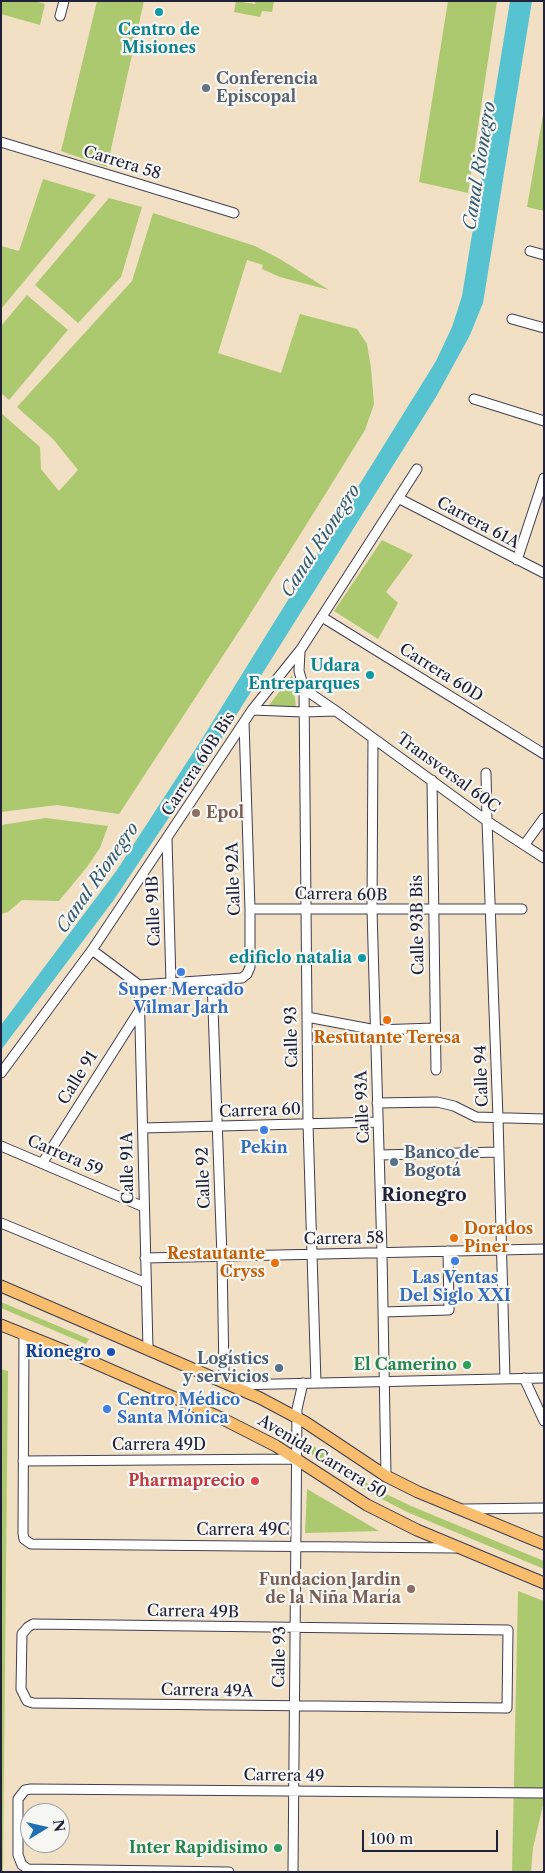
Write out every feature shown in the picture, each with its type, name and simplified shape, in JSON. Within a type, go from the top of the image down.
[{"type":"main road","name":"Avenida Carrera 50","points":[[1,1286],[231,1385],[297,1417],[386,1476],[418,1492],[544,1544]]},
{"type":"main road","name":"Avenida Carrera 50","points":[[1,1325],[221,1418],[276,1446],[367,1505],[460,1548],[544,1582]]},
{"type":"street","points":[[60,16],[64,1]]},
{"type":"street","name":"Carrera 58","points":[[1,142],[234,213]]},
{"type":"street","points":[[530,251],[544,255]]},
{"type":"street","points":[[512,319],[544,328]]},
{"type":"street","points":[[474,399],[544,421]]},
{"type":"street","name":"Carrera 60B Bis","points":[[1,1073],[92,950],[252,710],[301,649],[417,469]]},
{"type":"street","points":[[517,560],[544,478]]},
{"type":"street","name":"Carrera 61A","points":[[398,498],[544,573]]},
{"type":"street","name":"Carrera 60D","points":[[322,617],[544,754]]},
{"type":"street","points":[[301,649],[299,671],[304,690]]},
{"type":"street","name":"Transversal 60C","points":[[304,690],[487,820],[544,858]]},
{"type":"street","name":"Calle 93","points":[[304,690],[308,1124],[316,1383]]},
{"type":"street","points":[[252,710],[336,711]]},
{"type":"street","name":"Calle 92A","points":[[212,980],[242,978],[247,974],[250,967],[244,722]]},
{"type":"street","name":"Calle 93A","points":[[373,738],[372,910],[380,1155],[386,1476]]},
{"type":"street","name":"Calle 94","points":[[486,773],[505,1379]]},
{"type":"street","name":"Calle 93B Bis","points":[[432,780],[436,1070]]},
{"type":"street","points":[[525,844],[544,818]]},
{"type":"street","name":"Calle 91B","points":[[167,839],[171,983]]},
{"type":"street","name":"Carrera 60B","points":[[250,909],[522,909]]},
{"type":"street","points":[[92,950],[140,985],[212,980]]},
{"type":"street","name":"Calle 92","points":[[212,980],[222,1257],[224,1374]]},
{"type":"street","name":"Calle 91A","points":[[140,985],[148,1349]]},
{"type":"street","name":"Calle 91","points":[[43,1162],[140,1010]]},
{"type":"street","points":[[307,1017],[376,1030],[434,1028]]},
{"type":"street","points":[[377,1102],[446,1103],[476,1117],[544,1119]]},
{"type":"street","name":"Carrera 60","points":[[142,1128],[378,1122]]},
{"type":"street","name":"Carrera 59","points":[[1,1146],[43,1162],[144,1207]]},
{"type":"street","points":[[380,1155],[499,1152]]},
{"type":"street","points":[[1,1223],[146,1283]]},
{"type":"street","name":"Carrera 58","points":[[145,1258],[544,1249]]},
{"type":"street","points":[[383,1312],[450,1310],[448,1251]]},
{"type":"street","points":[[23,1461],[24,1334]]},
{"type":"street","points":[[524,1378],[544,1422]]},
{"type":"street","points":[[231,1385],[544,1378]]},
{"type":"street","name":"Calle 93","points":[[293,1872],[296,1459],[298,1401],[303,1383]]},
{"type":"street","name":"Carrera 49D","points":[[23,1461],[296,1459]]},
{"type":"street","name":"Carrera 49C","points":[[23,1461],[23,1533],[26,1542],[36,1545],[460,1548]]},
{"type":"street","points":[[461,1510],[544,1508]]},
{"type":"street","name":"Carrera 49B","points":[[27,1701],[21,1689],[22,1634],[33,1624],[296,1629],[508,1630],[507,1708]]},
{"type":"street","name":"Carrera 49A","points":[[27,1701],[33,1704],[507,1708]]},
{"type":"street","name":"Carrera 49","points":[[229,1872],[28,1869],[22,1865],[18,1855],[18,1798],[25,1790],[544,1793]]},
{"type":"green space","points":[[1,1],[35,1],[45,4],[40,25],[1,14]]},
{"type":"green space","points":[[97,1],[144,1],[107,167],[61,151]]},
{"type":"green space","points":[[236,1],[255,4],[256,1],[274,1],[272,12],[262,11],[260,17],[234,12]]},
{"type":"green space","points":[[448,1],[497,1],[468,193],[419,182]]},
{"type":"green space","points":[[544,109],[544,211],[527,207]]},
{"type":"green space","points":[[43,179],[96,195],[1,309],[1,246],[19,251]]},
{"type":"green space","points":[[109,198],[142,207],[121,277],[78,323],[35,285]]},
{"type":"green space","points":[[153,213],[255,246],[280,259],[329,290],[280,277],[262,269],[263,265],[247,260],[218,353],[281,373],[300,314],[357,329],[367,344],[374,404],[365,430],[318,506],[245,622],[119,814],[57,805],[1,812],[1,413],[40,447],[41,469],[59,491],[78,470],[53,439],[17,407],[132,281]]},
{"type":"green space","points":[[27,295],[68,330],[9,400],[1,393],[1,326]]},
{"type":"green space","points":[[382,540],[413,555],[386,592],[398,603],[378,639],[334,611]]},
{"type":"green space","points":[[292,675],[296,707],[267,708]]},
{"type":"green space","points":[[46,818],[108,826],[100,848],[59,901],[22,900],[8,912],[1,914],[1,825]]},
{"type":"green space","points":[[1,1302],[89,1339],[86,1344],[1,1308]]},
{"type":"green space","points":[[1,1369],[8,1371],[3,1872],[1,1872]]},
{"type":"green space","points":[[305,1440],[355,1476],[382,1492],[411,1506],[544,1561],[544,1569],[407,1512],[378,1497],[350,1481],[304,1449]]},
{"type":"green space","points":[[307,1489],[379,1531],[305,1533]]},
{"type":"green space","points":[[518,1591],[544,1601],[544,1801],[533,1848],[531,1872],[512,1872]]},
{"type":"water","points":[[510,1],[532,1],[483,303],[470,335],[436,397],[215,749],[113,901],[1,1050],[1,1025],[117,870],[200,742],[436,361],[452,327],[462,296]]},
{"type":"place","name":"Centro de Misiones","points":[[159,12]]},
{"type":"place","name":"Conferencia Episcopal","points":[[206,88]]},
{"type":"place","name":"Udara Entreparques","points":[[370,675]]},
{"type":"place","name":"Epol","points":[[196,813]]},
{"type":"place","name":"edificlo natalia","points":[[362,958]]},
{"type":"place","name":"Super Mercado Vilmar Jarh","points":[[181,972]]},
{"type":"place","name":"Restutante Teresa","points":[[387,1020]]},
{"type":"place","name":"Pekin","points":[[264,1130]]},
{"type":"place","name":"Banco de Bogotá","points":[[394,1162]]},
{"type":"place","name":"Dorados Piner","points":[[454,1238]]},
{"type":"place","name":"Las Ventas Del Siglo XXI","points":[[455,1261]]},
{"type":"place","name":"Restautante Cryss","points":[[275,1263]]},
{"type":"place","name":"Rionegro","points":[[111,1352]]},
{"type":"place","name":"El Camerino","points":[[467,1365]]},
{"type":"place","name":"Logístics y servicios","points":[[279,1368]]},
{"type":"place","name":"Centro Médico Santa Mónica","points":[[107,1409]]},
{"type":"place","name":"Pharmaprecio","points":[[255,1481]]},
{"type":"place","name":"Fundacion Jardin de la Niña María","points":[[411,1589]]},
{"type":"place","name":"Inter Rapidisimo","points":[[278,1848]]},
{"type":"district","name":"Rionegro","points":[[424,1196]]},
{"type":"water label","name":"Canal Rionegro","points":[[480,166]]},
{"type":"water label","name":"Canal Rionegro","points":[[321,541]]},
{"type":"water label","name":"Canal Rionegro","points":[[98,878]]}]
